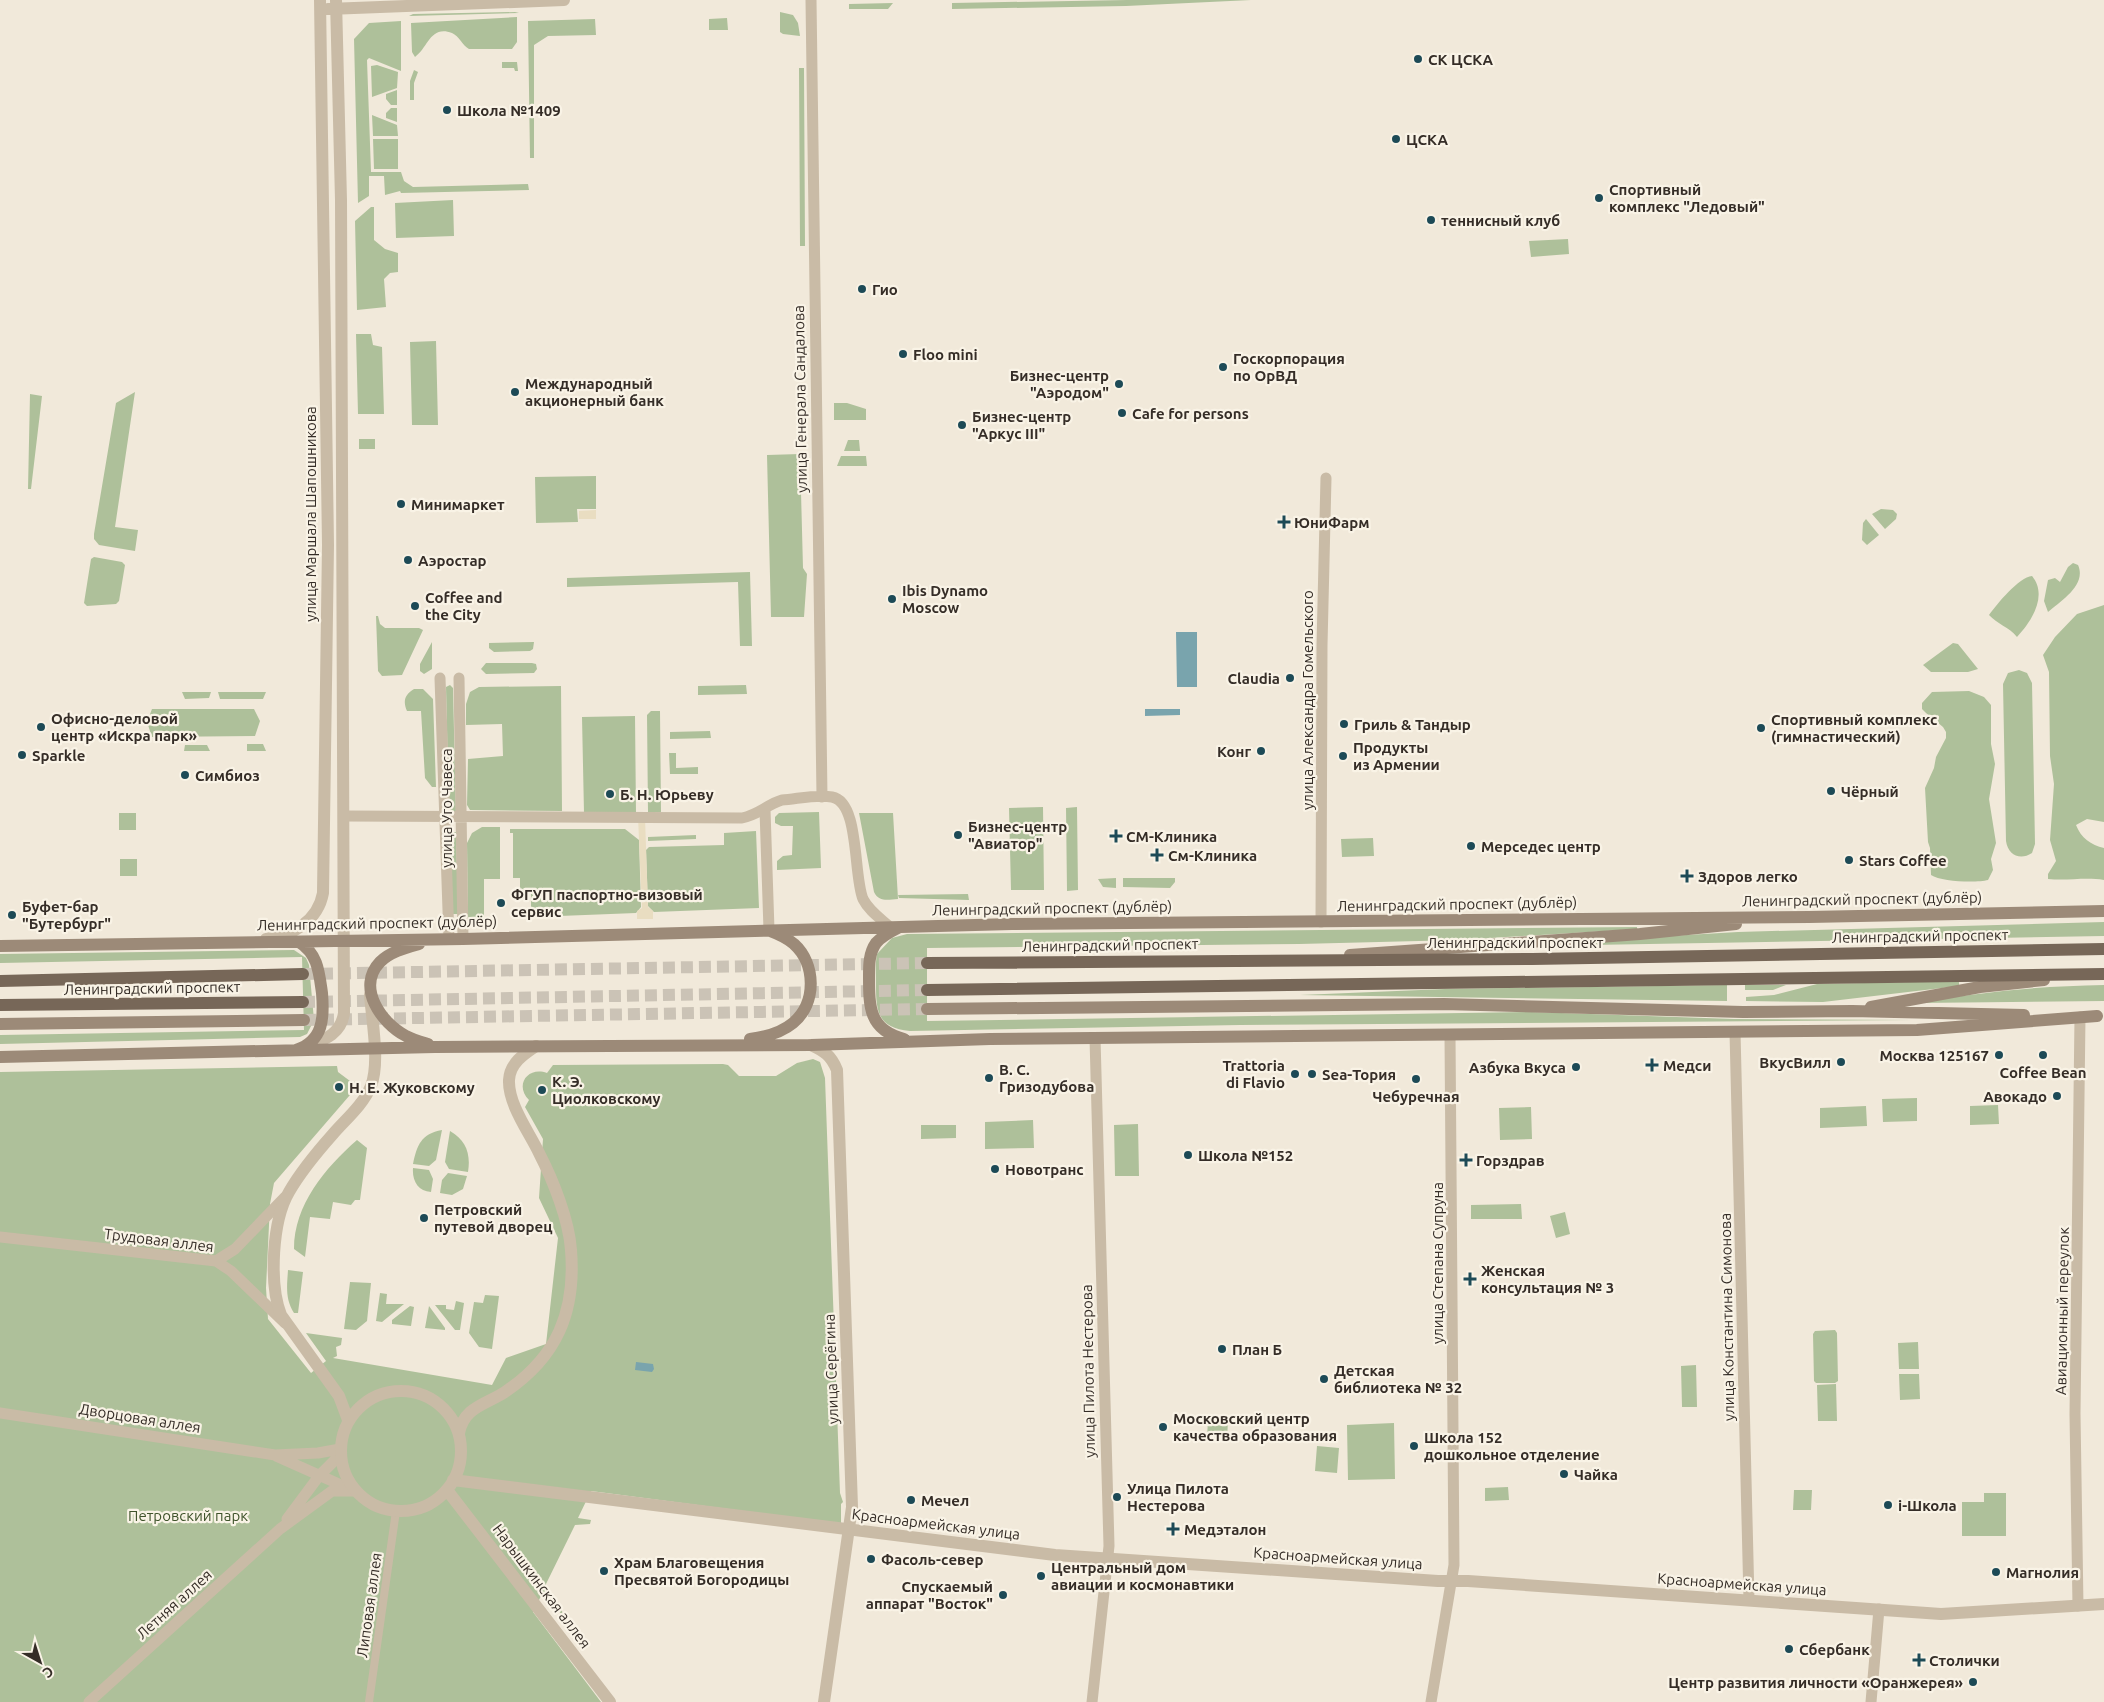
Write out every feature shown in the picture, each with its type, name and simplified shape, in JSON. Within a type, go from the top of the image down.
[{"type":"main road","name":"Ленинградский проспект (дублёр)","points":[[0,946],[462,939],[913,926],[1809,917],[2104,911]]},
{"type":"main road","points":[[1301,959],[1532,940],[1640,934],[1809,917]]},
{"type":"main road","points":[[913,926],[899,927],[876,944],[872,952],[869,1004],[871,1012],[880,1027],[888,1033],[916,1042]]},
{"type":"main road","points":[[726,1044],[758,1038],[783,1030],[794,1022],[806,1005],[811,983],[806,961],[794,944],[769,930]]},
{"type":"main road","points":[[434,939],[392,953],[379,963],[371,980],[370,992],[379,1012],[392,1027],[406,1036],[435,1047]]},
{"type":"main road","points":[[292,1051],[305,1047],[316,1037],[322,1026],[324,1015],[319,968],[314,956],[300,942]]},
{"type":"main road","name":"Ленинградский проспект","points":[[927,963],[1301,959],[1552,959],[2104,949]]},
{"type":"main road","name":"Ленинградский проспект","points":[[0,981],[302,974]]},
{"type":"main road","points":[[927,990],[2099,974]]},
{"type":"main road","points":[[1852,1010],[1980,987],[2099,974]]},
{"type":"main road","name":"Ленинградский проспект","points":[[0,1005],[304,1002]]},
{"type":"main road","points":[[927,1009],[1348,1004],[1743,1012],[1852,1010],[2100,1016]]},
{"type":"main road","points":[[0,1057],[435,1047],[811,1045],[1095,1038],[1917,1030],[2100,1016]]},
{"type":"main road","points":[[0,1024],[304,1020]]},
{"type":"street","points":[[320,4],[564,0]]},
{"type":"street","name":"улица Генерала Сандалова","points":[[811,0],[822,797]]},
{"type":"street","name":"улица Маршала Шапошникова","points":[[248,942],[278,937],[302,925],[319,908],[323,893],[328,545],[320,4]]},
{"type":"street","name":"улица Маршала Шапошникова","points":[[305,1047],[328,1039],[343,1022],[344,816],[341,208],[336,4]]},
{"type":"street","name":"улица Александра Гомельского","points":[[1321,922],[1322,645],[1326,478]]},
{"type":"street","name":"улица Уго Чавеса","points":[[440,678],[448,939]]},
{"type":"street","name":"улица Уго Чавеса","points":[[460,678],[462,939]]},
{"type":"street","points":[[344,816],[742,818],[765,810],[775,802],[782,800],[832,797],[846,805],[850,818],[860,890],[871,911],[890,927]]},
{"type":"street","points":[[765,810],[769,930]]},
{"type":"street","points":[[216,1260],[235,1249],[288,1194],[312,1158],[359,1106],[370,1088],[374,1075],[374,1048],[370,992]]},
{"type":"street","name":"Авиационный переулок","points":[[2078,1606],[2075,1406],[2080,1017]]},
{"type":"street","name":"улица Константина Симонова","points":[[1735,1032],[1749,1600]]},
{"type":"street","name":"улица Степана Супруна","points":[[1430,1702],[1454,1565],[1455,1482],[1450,1035]]},
{"type":"street","name":"улица Пилота Нестерова","points":[[1092,1702],[1109,1546],[1095,1038]]},
{"type":"street","name":"улица Серёгина","points":[[811,1045],[825,1051],[833,1060],[836,1070],[852,1507],[851,1529],[824,1702]]},
{"type":"street","points":[[459,1432],[451,1416],[440,1404],[425,1395],[409,1390],[392,1390],[376,1395],[361,1404],[348,1420],[343,1432],[340,1452],[347,1480],[355,1491],[372,1504],[396,1511],[421,1508],[435,1500],[450,1485],[461,1458],[459,1432],[461,1421],[468,1413],[505,1392],[544,1359],[559,1334],[568,1302],[571,1264],[570,1240],[548,1172],[514,1104],[509,1080],[513,1066],[521,1056],[536,1046]]},
{"type":"street","points":[[288,1194],[278,1228],[273,1286],[276,1300],[289,1327],[334,1388],[348,1420]]},
{"type":"street","name":"Трудовая аллея","points":[[0,1237],[216,1260],[289,1327]]},
{"type":"street","name":"Дворцовая аллея","points":[[0,1413],[274,1455],[340,1452]]},
{"type":"street","name":"Летняя аллея","points":[[280,1529],[319,1476],[340,1452]]},
{"type":"street","name":"Дворцовая аллея","points":[[274,1455],[355,1491]]},
{"type":"street","name":"Красноармейская улица","points":[[450,1485],[851,1529],[1107,1560],[1451,1580],[1956,1614],[2104,1604]]},
{"type":"street","name":"Нарышкинская аллея","points":[[450,1485],[610,1702]]},
{"type":"street","name":"Летняя аллея","points":[[89,1702],[280,1529],[332,1491],[355,1491]]},
{"type":"street","name":"Липовая аллея","points":[[369,1702],[396,1511]]},
{"type":"street","points":[[1870,1702],[1880,1609]]},
{"type":"green space","points":[[1251,0],[1126,6],[952,9],[952,3]]},
{"type":"green space","points":[[893,3],[888,9],[849,9],[849,4]]},
{"type":"green space","points":[[780,12],[793,15],[798,23],[800,36],[780,32]]},
{"type":"green space","points":[[519,13],[409,16],[413,14]]},
{"type":"green space","points":[[517,17],[517,42],[512,49],[469,49],[454,34],[445,31],[434,35],[415,57],[412,52],[411,23]]},
{"type":"green space","points":[[727,18],[728,30],[709,30],[709,19]]},
{"type":"green space","points":[[595,19],[596,35],[548,36],[534,45],[534,158],[530,158],[528,21]]},
{"type":"green space","points":[[401,21],[401,71],[369,58],[367,60],[371,172],[401,172],[404,181],[413,187],[528,184],[529,190],[401,193],[400,191],[385,195],[384,176],[369,176],[369,196],[358,203],[354,39],[369,23]]},
{"type":"green space","points":[[502,62],[517,62],[518,71],[515,71],[514,68],[502,68]]},
{"type":"green space","points":[[377,65],[398,72],[397,88],[372,97],[371,66]]},
{"type":"green space","points":[[799,68],[804,68],[805,246],[800,246]]},
{"type":"green space","points":[[414,70],[418,72],[414,83],[414,100],[410,100],[410,81]]},
{"type":"green space","points":[[397,90],[397,105],[391,105],[386,99],[386,94]]},
{"type":"green space","points":[[391,108],[397,108],[397,122],[386,118],[386,113]]},
{"type":"green space","points":[[372,115],[397,125],[398,136],[373,136]]},
{"type":"green space","points":[[373,139],[398,139],[398,169],[374,169]]},
{"type":"green space","points":[[453,200],[454,236],[396,238],[395,203]]},
{"type":"green space","points":[[371,207],[374,207],[374,240],[385,249],[398,253],[398,272],[390,273],[384,279],[386,307],[357,310],[355,221]]},
{"type":"green space","points":[[1568,239],[1569,254],[1531,257],[1529,241]]},
{"type":"green space","points":[[356,334],[371,334],[373,345],[382,347],[384,414],[358,414]]},
{"type":"green space","points":[[436,341],[438,425],[412,425],[410,342]]},
{"type":"green space","points":[[135,392],[115,527],[138,530],[135,551],[99,545],[94,539],[94,534],[116,403]]},
{"type":"green space","points":[[30,394],[42,396],[31,489],[28,489]]},
{"type":"green space","points":[[834,403],[847,403],[866,409],[866,420],[834,420]]},
{"type":"green space","points":[[359,439],[375,439],[375,449],[359,449]]},
{"type":"green space","points":[[848,440],[859,440],[860,451],[844,451]]},
{"type":"green space","points":[[800,454],[803,568],[807,574],[804,617],[771,617],[767,455]]},
{"type":"green space","points":[[841,456],[866,456],[867,466],[837,466]]},
{"type":"green space","points":[[596,476],[596,509],[577,509],[578,522],[536,523],[535,477]]},
{"type":"green space","points":[[1881,509],[1893,510],[1897,514],[1896,519],[1885,529],[1872,514]]},
{"type":"green space","points":[[1866,519],[1879,535],[1867,545],[1862,540],[1863,523]]},
{"type":"green space","points":[[94,557],[122,562],[125,565],[119,601],[116,604],[87,606],[84,603],[91,559]]},
{"type":"green space","points":[[2073,563],[2078,565],[2080,572],[2076,586],[2066,598],[2048,612],[2044,601],[2048,580],[2055,578],[2060,582],[2068,567]]},
{"type":"green space","points":[[750,572],[752,646],[740,646],[738,582],[567,587],[567,578]]},
{"type":"green space","points":[[2032,576],[2037,583],[2039,591],[2036,608],[2033,616],[2017,637],[1989,615],[2015,586]]},
{"type":"green space","points":[[2104,605],[2104,822],[2087,819],[2076,825],[2087,840],[2104,848],[2104,880],[2048,879],[2048,874],[2056,861],[2050,840],[2054,784],[2050,756],[2049,672],[2043,655],[2055,637],[2077,614]]},
{"type":"green space","points":[[376,616],[378,616],[380,624],[385,628],[419,628],[423,630],[402,675],[382,676],[378,671]]},
{"type":"green space","points":[[432,642],[432,669],[424,674],[420,671],[420,664]]},
{"type":"green space","points":[[534,642],[533,649],[530,651],[494,652],[489,648],[489,643]]},
{"type":"green space","points":[[1953,643],[1958,644],[1978,669],[1968,672],[1931,672],[1923,665]]},
{"type":"green space","points":[[486,663],[532,663],[536,664],[537,669],[534,673],[486,674],[481,669]]},
{"type":"green space","points":[[2019,670],[2027,673],[2032,683],[2035,844],[2032,853],[2023,856],[2012,853],[2006,841],[2003,684],[2008,673]]},
{"type":"green space","points":[[450,685],[453,688],[456,814],[449,814],[446,687]]},
{"type":"green space","points":[[746,685],[747,694],[698,695],[698,686]]},
{"type":"green space","points":[[561,686],[562,811],[470,810],[467,805],[468,759],[503,756],[502,724],[466,725],[466,704],[470,692],[479,687]]},
{"type":"green space","points":[[414,689],[423,689],[433,699],[436,787],[432,787],[425,778],[421,711],[407,711],[405,705],[406,696]]},
{"type":"green space","points":[[1969,691],[1984,697],[1991,705],[1991,744],[1995,764],[1989,799],[1996,843],[1991,859],[1993,870],[1988,880],[1959,881],[1931,875],[1925,788],[1934,768],[1936,757],[1946,738],[1946,732],[1943,727],[1922,709],[1922,703],[1932,692]]},
{"type":"green space","points":[[182,692],[211,692],[209,698],[185,699]]},
{"type":"green space","points":[[218,692],[266,692],[263,699],[220,699]]},
{"type":"green space","points":[[152,709],[254,709],[260,721],[255,736],[152,737],[147,722]]},
{"type":"green space","points":[[651,711],[660,711],[661,812],[648,812],[647,715]]},
{"type":"green space","points":[[635,716],[636,813],[584,813],[582,717]]},
{"type":"green space","points":[[710,731],[711,738],[670,739],[670,732]]},
{"type":"green space","points":[[247,744],[263,744],[266,751],[247,751]]},
{"type":"green space","points":[[185,745],[207,745],[210,751],[184,751]]},
{"type":"green space","points":[[669,753],[676,753],[676,768],[698,767],[698,774],[670,774]]},
{"type":"green space","points":[[1043,807],[1044,890],[1011,890],[1009,808]]},
{"type":"green space","points":[[1077,807],[1078,890],[1067,891],[1066,808]]},
{"type":"green space","points":[[819,812],[821,868],[777,870],[777,861],[783,856],[792,855],[793,826],[781,826],[775,823],[775,817],[779,813]]},
{"type":"green space","points":[[119,813],[136,813],[136,830],[119,830]]},
{"type":"green space","points":[[859,813],[893,813],[898,899],[881,899],[874,892]]},
{"type":"green space","points":[[482,827],[500,827],[500,879],[484,879],[484,920],[468,920],[467,843],[472,833]]},
{"type":"green space","points":[[510,829],[625,829],[639,840],[641,907],[636,913],[534,917],[531,910],[531,890],[520,890],[520,878],[513,878],[513,833],[510,833]]},
{"type":"green space","points":[[756,831],[759,908],[654,912],[648,906],[646,850],[649,847],[724,845],[724,833]]},
{"type":"green space","points":[[449,832],[456,832],[458,914],[451,914]]},
{"type":"green space","points":[[696,835],[696,839],[648,841],[648,837]]},
{"type":"green space","points":[[1373,838],[1374,856],[1342,857],[1341,839]]},
{"type":"green space","points":[[120,859],[137,859],[137,876],[120,876]]},
{"type":"green space","points":[[1116,878],[1116,888],[1103,887],[1098,879]]},
{"type":"green space","points":[[1123,878],[1175,878],[1175,882],[1170,888],[1123,887]]},
{"type":"green space","points":[[968,894],[969,900],[899,898],[898,895]]},
{"type":"green space","points":[[2104,922],[2104,936],[1532,946],[1532,944],[1738,932]]},
{"type":"green space","points":[[1637,927],[1637,929],[1459,940],[1299,944],[927,948],[927,1021],[1532,1012],[1734,1019],[1913,1020],[1240,1025],[910,1031],[892,1026],[881,1018],[876,996],[877,954],[892,938],[907,934]]},
{"type":"green space","points":[[294,950],[306,958],[309,965],[314,1020],[307,1034],[300,1037],[0,1044],[0,1035],[304,1030],[302,957],[0,963],[0,954]]},
{"type":"green space","points":[[1959,981],[1959,986],[1823,1002],[1746,1001],[1746,997],[1774,995],[1817,984]]},
{"type":"green space","points":[[1727,985],[1727,1001],[1300,995],[1445,989]]},
{"type":"green space","points":[[1745,985],[1786,985],[1773,990],[1745,990]]},
{"type":"green space","points":[[2104,985],[2104,1001],[1917,1003],[2010,990]]},
{"type":"green space","name":"Петровский парк","points":[[813,1059],[820,1062],[825,1078],[840,1493],[843,1502],[841,1504],[841,1524],[591,1491],[578,1518],[591,1520],[590,1524],[575,1525],[545,1586],[561,1606],[563,1616],[543,1592],[533,1612],[601,1702],[0,1702],[0,1072],[337,1066],[338,1072],[350,1081],[356,1082],[356,1088],[274,1183],[270,1204],[266,1288],[268,1319],[311,1373],[326,1361],[306,1333],[342,1338],[341,1345],[336,1347],[337,1356],[333,1358],[492,1385],[506,1358],[546,1344],[558,1238],[539,1198],[543,1139],[525,1107],[529,1100],[523,1088],[525,1078],[534,1072],[547,1073],[553,1065],[723,1064],[728,1065],[739,1076],[776,1076],[797,1063]]},
{"type":"green space","points":[[1917,1098],[1917,1121],[1883,1122],[1882,1099]]},
{"type":"green space","points":[[1998,1105],[1999,1124],[1970,1125],[1970,1106]]},
{"type":"green space","points":[[1866,1106],[1867,1126],[1820,1128],[1820,1108]]},
{"type":"green space","points":[[1531,1107],[1532,1139],[1500,1140],[1499,1108]]},
{"type":"green space","points":[[1033,1120],[1034,1148],[985,1149],[985,1122]]},
{"type":"green space","points":[[1138,1124],[1139,1176],[1115,1176],[1114,1125]]},
{"type":"green space","points":[[921,1125],[956,1125],[956,1138],[921,1139]]},
{"type":"green space","points":[[442,1130],[436,1160],[429,1166],[413,1164],[421,1141],[429,1134]]},
{"type":"green space","points":[[450,1131],[464,1143],[469,1159],[468,1172],[449,1169],[445,1162]]},
{"type":"green space","points":[[357,1140],[367,1148],[360,1200],[355,1200],[351,1205],[333,1202],[330,1219],[310,1217],[305,1257],[294,1249],[295,1233],[305,1203],[323,1175]]},
{"type":"green space","points":[[413,1168],[429,1170],[433,1179],[431,1192],[419,1187],[415,1181]]},
{"type":"green space","points":[[448,1173],[467,1176],[463,1189],[452,1195],[440,1193],[442,1180]]},
{"type":"green space","points":[[1521,1204],[1522,1219],[1471,1219],[1471,1205]]},
{"type":"green space","points":[[1565,1212],[1570,1234],[1556,1238],[1550,1216]]},
{"type":"green space","points":[[288,1270],[303,1272],[298,1313],[294,1313],[288,1297]]},
{"type":"green space","points":[[350,1282],[371,1283],[367,1321],[356,1330],[344,1329]]},
{"type":"green space","points":[[380,1293],[387,1294],[386,1304],[404,1304],[382,1322],[376,1321]]},
{"type":"green space","points":[[485,1295],[499,1296],[492,1349],[479,1347],[469,1333],[474,1302],[483,1303]]},
{"type":"green space","points":[[456,1301],[464,1303],[460,1330],[455,1330],[435,1305],[446,1305],[446,1309],[454,1310]]},
{"type":"green space","points":[[410,1306],[414,1307],[411,1326],[392,1324],[392,1320]]},
{"type":"green space","points":[[429,1306],[445,1328],[445,1330],[425,1328]]},
{"type":"green space","points":[[1835,1330],[1837,1333],[1838,1381],[1835,1383],[1816,1383],[1814,1381],[1813,1334],[1815,1331]]},
{"type":"green space","points":[[1918,1342],[1919,1369],[1899,1369],[1898,1343]]},
{"type":"green space","points":[[1696,1365],[1697,1407],[1682,1407],[1681,1366]]},
{"type":"green space","points":[[1899,1374],[1919,1374],[1920,1399],[1900,1400]]},
{"type":"green space","points":[[1836,1384],[1837,1421],[1818,1421],[1817,1385]]},
{"type":"green space","points":[[1208,1420],[1228,1421],[1227,1439],[1207,1438]]},
{"type":"green space","points":[[1394,1423],[1395,1479],[1348,1480],[1347,1425]]},
{"type":"green space","points":[[1317,1446],[1339,1448],[1337,1473],[1315,1471]]},
{"type":"green space","points":[[1508,1487],[1509,1500],[1485,1501],[1485,1488]]},
{"type":"green space","points":[[1794,1490],[1812,1490],[1811,1510],[1793,1510]]},
{"type":"green space","points":[[1984,1493],[2006,1493],[2006,1536],[1962,1536],[1962,1502],[1984,1502]]},
{"type":"shaded area","points":[[596,510],[596,519],[579,519],[579,511]]},
{"type":"shaded area","points":[[638,817],[645,817],[648,907],[653,911],[653,919],[637,919],[637,911],[642,908]]},
{"type":"water","points":[[1176,632],[1197,632],[1197,687],[1177,687]]},
{"type":"water","points":[[1145,709],[1180,709],[1180,715],[1145,716]]},
{"type":"water","points":[[636,1362],[653,1364],[654,1369],[652,1372],[635,1370]]},
{"type":"tunnel","points":[[303,974],[927,963]]},
{"type":"tunnel","points":[[303,1002],[927,990]]},
{"type":"tunnel","points":[[304,1020],[927,1009]]},
{"type":"place","name":"СК ЦСКА","points":[[1418,59]]},
{"type":"place","name":"Школа №1409","points":[[447,110]]},
{"type":"place","name":"ЦСКА","points":[[1396,139]]},
{"type":"place","name":"Спортивный комплекс \"Ледовый\"","points":[[1599,198]]},
{"type":"place","name":"теннисный клуб","points":[[1431,220]]},
{"type":"place","name":"Гио","points":[[862,289]]},
{"type":"place","name":"Floo mini","points":[[903,354]]},
{"type":"place","name":"Госкорпорация по ОрВД","points":[[1223,367]]},
{"type":"place","name":"Бизнес-центр \"Аэродом\"","points":[[1119,384]]},
{"type":"place","name":"Международный акционерный банк","points":[[515,392]]},
{"type":"place","name":"Cafe for persons","points":[[1122,413]]},
{"type":"place","name":"Бизнес-центр \"Аркус III\"","points":[[962,425]]},
{"type":"place","name":"Минимаркет","points":[[401,504]]},
{"type":"place","name":"ЮниФарм","points":[[1284,522]]},
{"type":"place","name":"Аэростар","points":[[408,560]]},
{"type":"place","name":"Ibis Dynamo Moscow","points":[[892,599]]},
{"type":"place","name":"Coffee and the City","points":[[415,606]]},
{"type":"place","name":"Claudia","points":[[1290,678]]},
{"type":"place","name":"Гриль & Тандыр","points":[[1344,724]]},
{"type":"place","name":"Офисно-деловой центр «Искра парк»","points":[[41,727]]},
{"type":"place","name":"Спортивный комплекс (гимнастический)","points":[[1761,728]]},
{"type":"place","name":"Конг","points":[[1261,751]]},
{"type":"place","name":"Sparkle","points":[[22,755]]},
{"type":"place","name":"Продукты из Армении","points":[[1343,756]]},
{"type":"place","name":"Симбиоз","points":[[185,775]]},
{"type":"place","name":"Чёрный","points":[[1831,791]]},
{"type":"place","name":"Б. Н. Юрьеву","points":[[610,794]]},
{"type":"place","name":"Бизнес-центр \"Авиатор\"","points":[[958,835]]},
{"type":"place","name":"СМ-Клиника","points":[[1116,836]]},
{"type":"place","name":"Мерседес центр","points":[[1471,846]]},
{"type":"place","name":"См-Клиника","points":[[1157,855]]},
{"type":"place","name":"Stars Coffee","points":[[1849,860]]},
{"type":"place","name":"Здоров легко","points":[[1687,876]]},
{"type":"place","name":"ФГУП паспортно-визовый сервис","points":[[501,903]]},
{"type":"place","name":"Буфет-бар \"Бутербург\"","points":[[12,915]]},
{"type":"place","name":"Москва 125167","points":[[1999,1055]]},
{"type":"place","name":"Coffee Bean","points":[[2043,1055]]},
{"type":"place","name":"ВкусВилл","points":[[1841,1062]]},
{"type":"place","name":"Медси","points":[[1652,1065]]},
{"type":"place","name":"Азбука Вкуса","points":[[1576,1067]]},
{"type":"place","name":"Trattoria di Flavio","points":[[1295,1074]]},
{"type":"place","name":"Sea-Тория","points":[[1312,1074]]},
{"type":"place","name":"В. С. Гризодубова","points":[[989,1078]]},
{"type":"place","name":"Чебуречная","points":[[1416,1079]]},
{"type":"place","name":"Н. Е. Жуковскому","points":[[339,1087]]},
{"type":"place","name":"К. Э. Циолковскому","points":[[542,1090]]},
{"type":"place","name":"Авокадо","points":[[2057,1096]]},
{"type":"place","name":"Школа №152","points":[[1188,1155]]},
{"type":"place","name":"Горздрав","points":[[1466,1160]]},
{"type":"place","name":"Новотранс","points":[[995,1169]]},
{"type":"place","name":"Петровский путевой дворец","points":[[424,1218]]},
{"type":"place","name":"Женская консультация № 3","points":[[1470,1279]]},
{"type":"place","name":"План Б","points":[[1222,1349]]},
{"type":"place","name":"Детская библиотека № 32","points":[[1324,1379]]},
{"type":"place","name":"Московский центр качества образования","points":[[1163,1427]]},
{"type":"place","name":"Школа 152 дошкольное отделение","points":[[1414,1446]]},
{"type":"place","name":"Чайка","points":[[1564,1474]]},
{"type":"place","name":"Улица Пилота Нестерова","points":[[1117,1497]]},
{"type":"place","name":"Мечел","points":[[911,1500]]},
{"type":"place","name":"i-Школа","points":[[1888,1505]]},
{"type":"place","name":"Медэталон","points":[[1173,1529]]},
{"type":"place","name":"Фасоль-север","points":[[871,1559]]},
{"type":"place","name":"Храм Благовещения Пресвятой Богородицы","points":[[604,1571]]},
{"type":"place","name":"Магнолия","points":[[1996,1572]]},
{"type":"place","name":"Центральный дом авиации и космонавтики","points":[[1041,1576]]},
{"type":"place","name":"Спускаемый аппарат \"Восток\"","points":[[1003,1595]]},
{"type":"place","name":"Сбербанк","points":[[1789,1649]]},
{"type":"place","name":"Столички","points":[[1919,1660]]},
{"type":"place","name":"Центр развития личности «Оранжерея»","points":[[1973,1682]]}]
